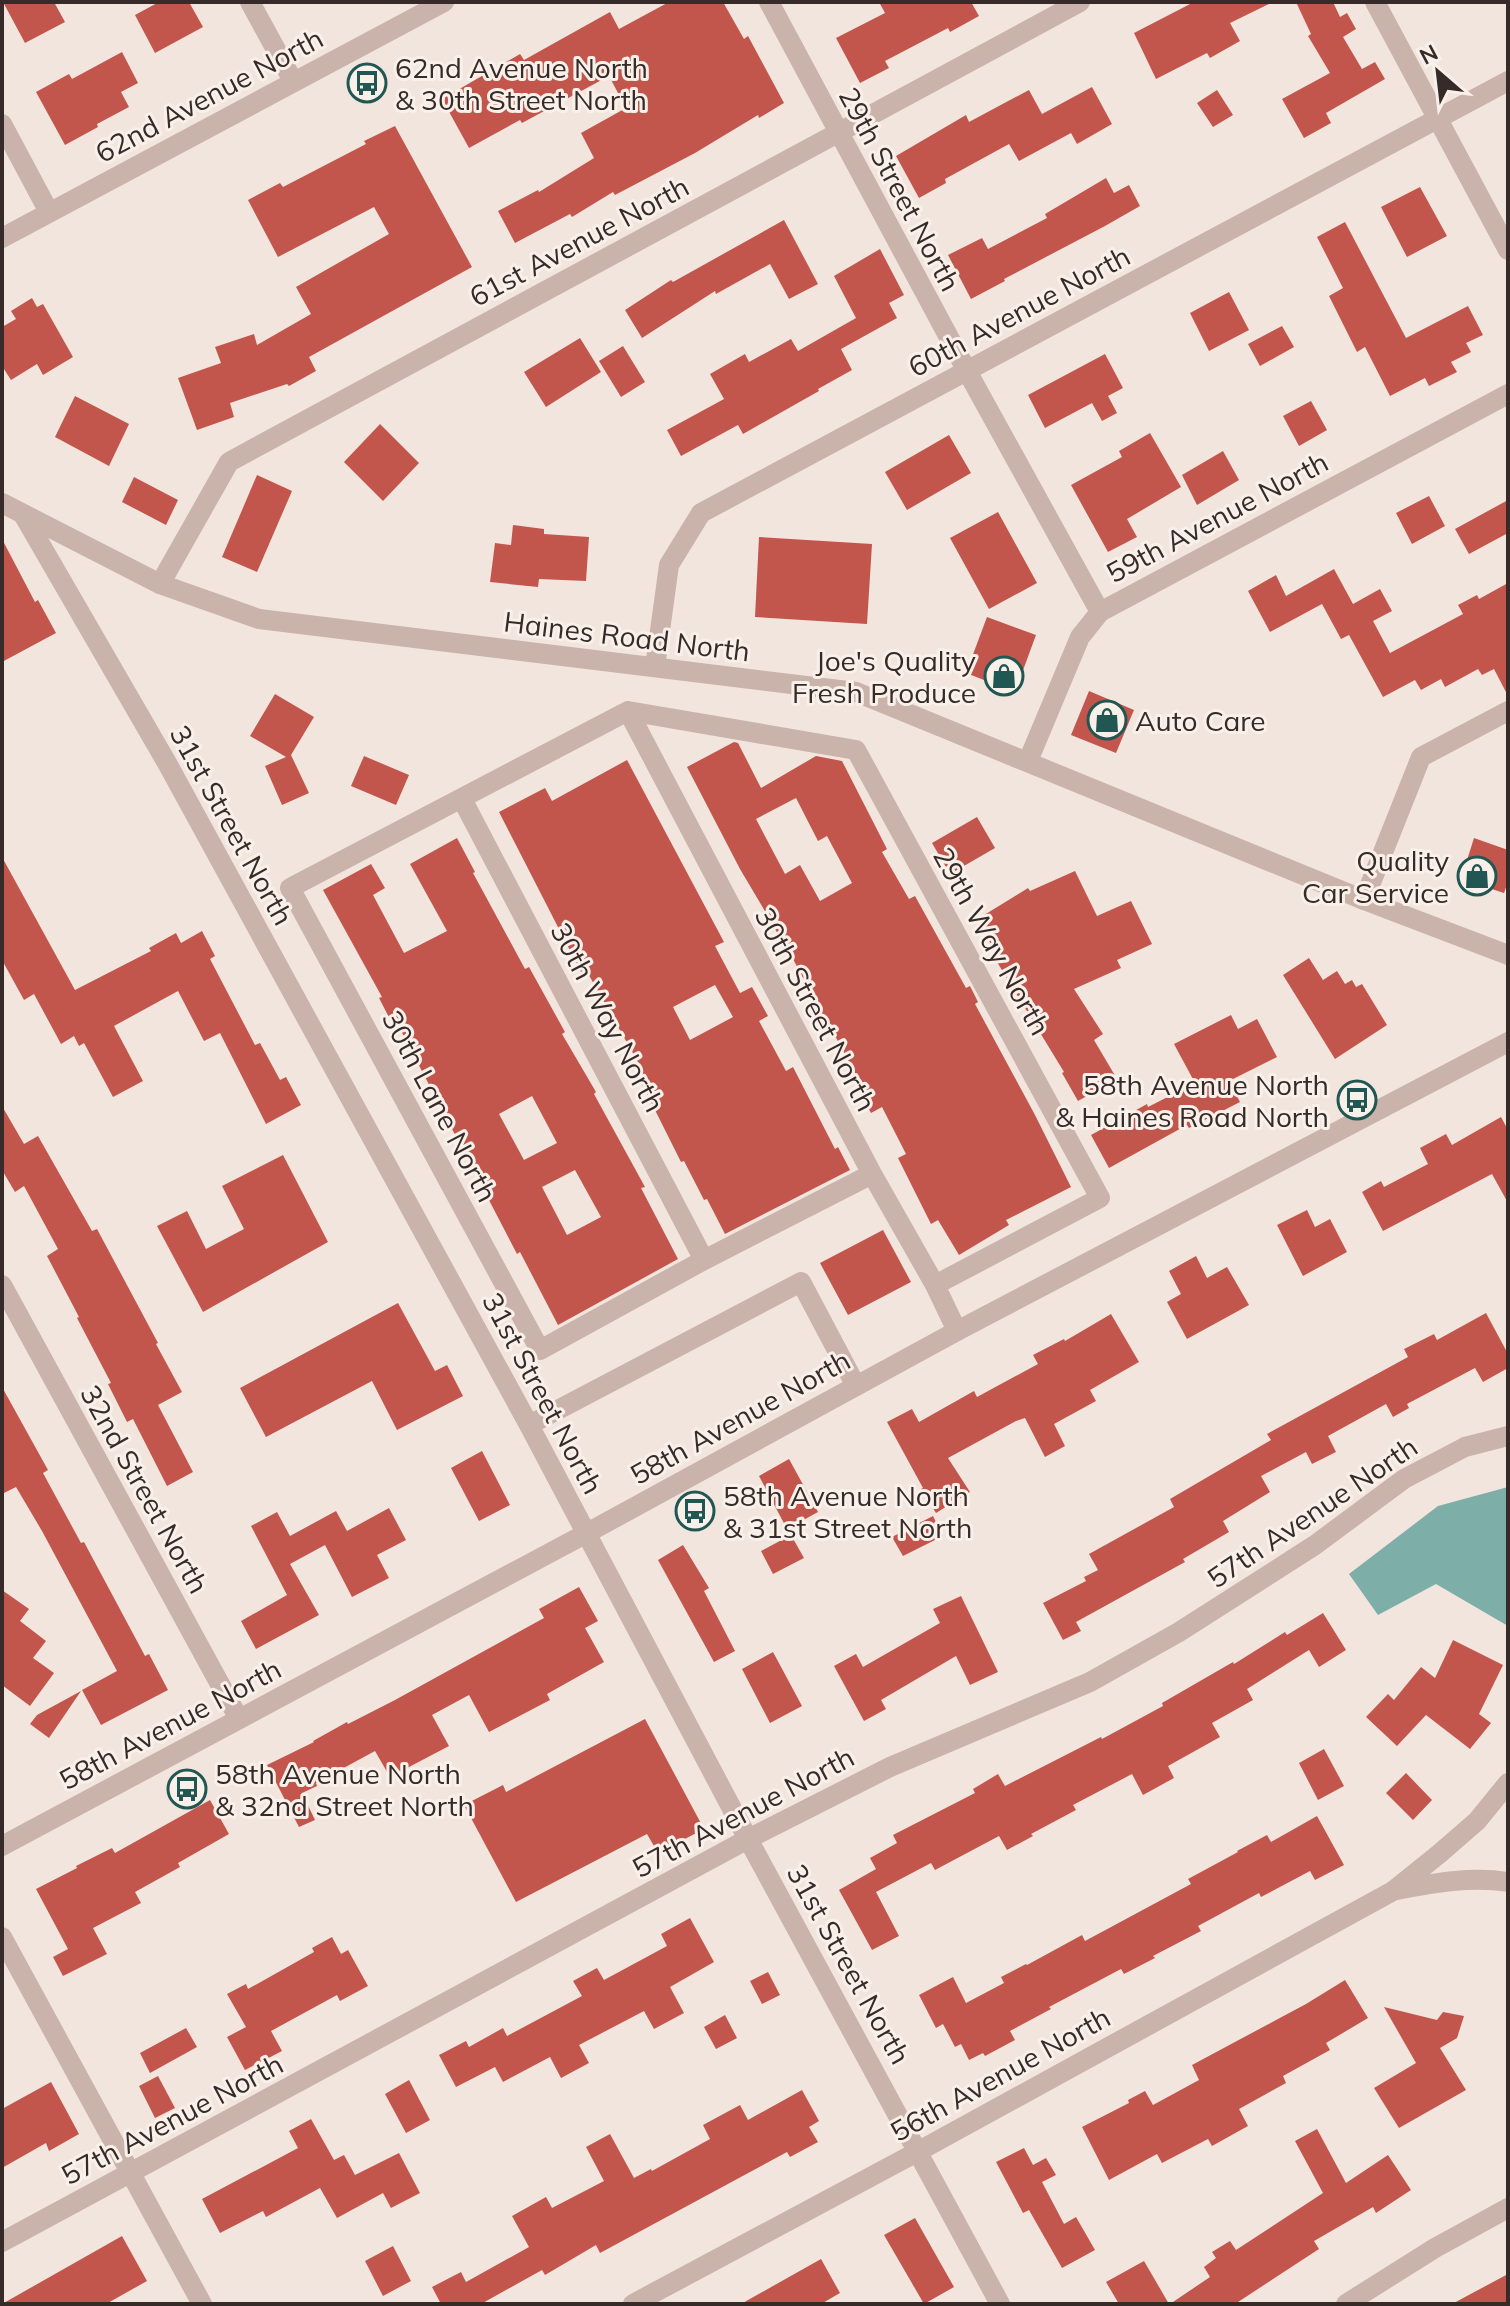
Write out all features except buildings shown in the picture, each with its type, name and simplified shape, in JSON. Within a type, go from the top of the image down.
[{"type":"street","points":[[250,2],[293,81]]},
{"type":"street","name":"62nd Avenue North","points":[[2,238],[444,2]]},
{"type":"street","name":"29th Street North","points":[[769,2],[1100,612]]},
{"type":"street","name":"61st Avenue North","points":[[160,584],[229,462],[1080,2]]},
{"type":"street","points":[[1375,2],[1508,250]]},
{"type":"street","name":"60th Avenue North","points":[[655,667],[669,565],[701,513],[1508,81]]},
{"type":"street","points":[[2,124],[49,212]]},
{"type":"street","name":"59th Avenue North","points":[[1028,761],[1080,637],[1100,612],[1508,394]]},
{"type":"street","name":"Haines Road North","points":[[2,503],[160,584],[259,619],[856,692],[1364,900],[1508,955]]},
{"type":"street","name":"31st Street North","points":[[24,516],[167,763],[529,1425],[748,1839],[1000,2304]]},
{"type":"street","points":[[462,799],[628,711]]},
{"type":"street","name":"30th Street North","points":[[628,711],[957,1331]]},
{"type":"street","name":"29th Way North","points":[[628,711],[856,750],[1100,1198],[935,1285]]},
{"type":"street","points":[[1364,900],[1421,757],[1508,711]]},
{"type":"street","name":"30th Lane North","points":[[462,799],[290,888],[540,1350],[704,1260]]},
{"type":"street","name":"30th Way North","points":[[462,799],[704,1260]]},
{"type":"street","name":"58th Avenue North","points":[[2,1846],[957,1331],[1508,1042]]},
{"type":"street","points":[[704,1260],[872,1174]]},
{"type":"street","points":[[529,1425],[801,1282],[856,1386]]},
{"type":"street","name":"32nd Street North","points":[[2,1285],[239,1719]]},
{"type":"street","name":"57th Avenue North","points":[[2,2242],[748,1839],[890,1767],[1090,1682],[1229,1601],[1315,1545],[1404,1479],[1465,1447],[1508,1436]]},
{"type":"street","points":[[1393,1891],[1477,1821],[1508,1783]]},
{"type":"street","points":[[1393,1891],[1449,1881],[1508,1882]]},
{"type":"street","name":"56th Avenue North","points":[[633,2304],[1393,1891]]},
{"type":"street","points":[[2,1937],[202,2304]]},
{"type":"street","points":[[1346,2304],[1435,2248],[1508,2208]]},
{"type":"water","points":[[1508,1487],[1508,1626],[1436,1584],[1378,1615],[1349,1574],[1438,1506]]},
{"type":"place","name":"62nd Avenue North & 30th Street North","points":[[367,83]]},
{"type":"place","name":"Joe's Quality Fresh Produce","points":[[1004,676]]},
{"type":"place","name":"Auto Care","points":[[1107,720]]},
{"type":"place","name":"Quality Car Service","points":[[1477,876]]},
{"type":"place","name":"58th Avenue North & Haines Road North","points":[[1357,1100]]},
{"type":"place","name":"58th Avenue North & 31st Street North","points":[[695,1511]]},
{"type":"place","name":"58th Avenue North & 32nd Street North","points":[[187,1789]]}]
